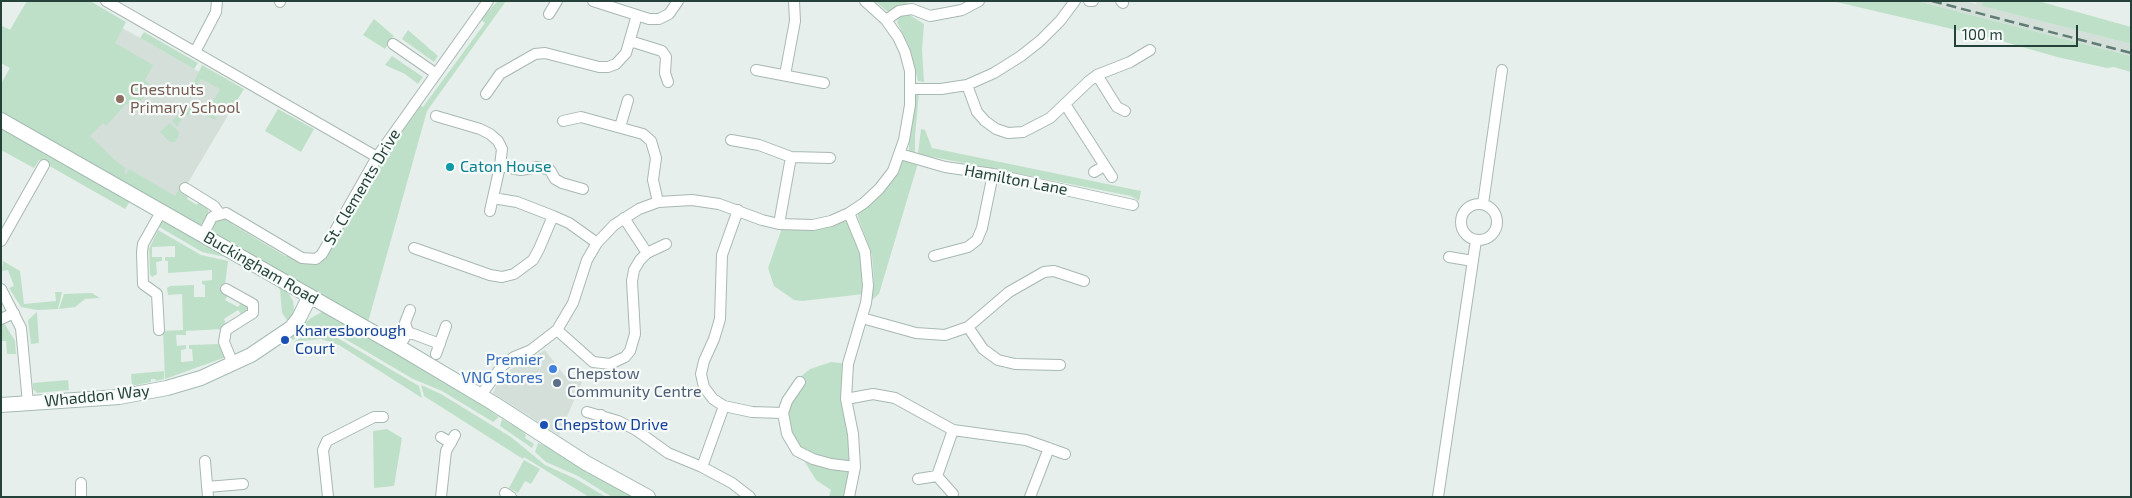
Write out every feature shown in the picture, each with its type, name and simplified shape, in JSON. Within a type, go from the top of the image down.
[{"type":"main road","name":"Buckingham Road","points":[[1,120],[399,347],[487,399],[586,463],[648,497]]},
{"type":"main road","name":"Whaddon Way","points":[[1,406],[138,394],[201,378],[232,364],[274,341],[291,328],[299,318],[310,296]]},
{"type":"street","points":[[106,1],[377,157]]},
{"type":"street","points":[[195,52],[216,12],[217,1]]},
{"type":"street","name":"St. Clements Drive","points":[[185,188],[214,206],[219,213],[226,213],[302,258],[316,259],[322,254],[377,157],[488,1]]},
{"type":"street","points":[[550,14],[557,1]]},
{"type":"street","points":[[593,1],[649,19],[659,19],[669,14],[678,1]]},
{"type":"street","points":[[785,75],[795,21],[794,1]]},
{"type":"street","points":[[487,399],[502,366],[514,357],[531,350],[557,330],[573,303],[586,260],[597,243],[624,218],[639,209],[658,202],[692,200],[719,204],[762,220],[779,224],[813,225],[831,221],[848,214],[879,189],[893,171],[900,154],[910,105],[910,71],[905,52],[898,37],[886,20],[865,1]]},
{"type":"street","points":[[886,20],[906,10],[912,9],[930,16],[962,10],[979,1]]},
{"type":"street","points":[[911,89],[942,90],[967,85],[994,73],[1021,56],[1060,21],[1075,1]]},
{"type":"street","points":[[486,94],[500,74],[535,54],[545,53],[599,68],[608,67],[622,59],[630,41],[637,15]]},
{"type":"street","points":[[630,41],[662,51],[666,57],[665,73],[668,82]]},
{"type":"street","points":[[394,44],[435,73]]},
{"type":"street","points":[[967,85],[977,112],[985,121],[996,129],[1008,133],[1023,132],[1037,127],[1050,118],[1097,75],[1130,62],[1150,50]]},
{"type":"street","points":[[1124,52],[1130,62]]},
{"type":"street","points":[[756,70],[824,83]]},
{"type":"street","points":[[1483,204],[1502,70]]},
{"type":"street","points":[[1097,75],[1118,106],[1125,111]]},
{"type":"street","points":[[620,128],[628,100]]},
{"type":"street","points":[[1065,104],[1112,177]]},
{"type":"street","points":[[436,116],[480,129],[498,141],[502,149],[490,211]]},
{"type":"street","points":[[564,121],[582,117],[643,134],[651,141],[656,158],[653,180],[658,202]]},
{"type":"street","points":[[731,140],[759,145],[791,157],[830,158]]},
{"type":"street","name":"Hamilton Lane","points":[[900,154],[945,167],[993,174],[1133,204]]},
{"type":"street","points":[[779,224],[791,157]]},
{"type":"street","points":[[1,241],[44,165]]},
{"type":"street","points":[[500,166],[521,170],[538,167],[550,170],[555,179],[584,190]]},
{"type":"street","points":[[1094,172],[1104,166]]},
{"type":"street","points":[[934,256],[968,247],[977,240],[982,228],[993,174]]},
{"type":"street","points":[[493,198],[517,202],[569,223],[597,243]]},
{"type":"street","points":[[1477,203],[1483,204],[1489,206],[1496,216],[1496,228],[1488,238],[1476,240],[1466,234],[1461,224],[1461,218],[1466,208],[1477,203]]},
{"type":"street","points":[[738,210],[722,255],[720,267],[722,301],[720,319],[701,374],[704,387],[713,399],[724,406],[752,412],[783,413]]},
{"type":"street","points":[[159,330],[157,294],[142,284],[142,252],[143,244],[160,212]]},
{"type":"street","points":[[203,235],[212,216],[219,213]]},
{"type":"street","points":[[848,214],[865,252],[868,269],[868,286],[862,318],[848,364],[846,399],[853,434],[855,467],[849,497]]},
{"type":"street","points":[[414,248],[490,275],[502,277],[514,274],[533,260],[540,249],[552,216]]},
{"type":"street","points":[[624,218],[647,253]]},
{"type":"street","points":[[1438,497],[1476,240]]},
{"type":"street","points":[[557,330],[593,362],[610,364],[625,357],[634,343],[632,281],[634,270],[647,253],[666,244]]},
{"type":"street","points":[[1449,257],[1473,261]]},
{"type":"street","points":[[862,318],[916,333],[945,335],[968,327],[1010,292],[1044,272],[1054,271],[1084,281]]},
{"type":"street","points":[[1,289],[21,328],[28,403]]},
{"type":"street","points":[[226,289],[253,304],[253,313],[229,327],[224,335],[224,342],[232,364]]},
{"type":"street","points":[[399,347],[408,332],[405,323],[410,310]]},
{"type":"street","points":[[1,319],[14,313]]},
{"type":"street","points":[[436,354],[446,326]]},
{"type":"street","points":[[968,327],[983,349],[998,360],[1014,364],[1060,365]]},
{"type":"street","points":[[408,332],[440,344]]},
{"type":"street","points":[[800,382],[787,401],[783,413],[787,434],[797,451],[813,459],[831,464],[855,467]]},
{"type":"street","points":[[846,399],[874,394],[896,398],[953,430],[1026,440],[1065,454]]},
{"type":"street","points":[[702,467],[724,406]]},
{"type":"street","points":[[587,412],[601,415],[636,430],[668,453],[702,467],[732,483],[750,497]]},
{"type":"street","points":[[597,426],[601,415]]},
{"type":"street","points":[[328,497],[323,450],[327,442],[374,417],[383,417]]},
{"type":"street","points":[[937,476],[953,430]]},
{"type":"street","points":[[441,497],[449,438]]},
{"type":"street","points":[[1030,497],[1049,448]]},
{"type":"street","points":[[205,461],[208,492],[244,484]]},
{"type":"street","points":[[918,479],[937,476]]},
{"type":"street","points":[[937,476],[952,494]]},
{"type":"street","points":[[81,483],[81,497]]},
{"type":"shaded area","name":"Chestnuts Primary School","points":[[27,1],[75,1],[240,95],[176,203],[78,147],[1,84],[10,68],[1,63],[1,28],[2,26],[10,30]]},
{"type":"shaded area","points":[[1917,1],[1965,1],[1976,4],[1977,1],[1980,1],[1983,2],[1983,6],[2131,44],[2131,56]]},
{"type":"shaded area","points":[[545,350],[564,375],[582,382],[559,435],[493,393],[501,375]]},
{"type":"green space","points":[[27,1],[90,1],[126,22],[115,43],[153,65],[145,80],[153,88],[136,106],[126,104],[106,126],[103,123],[90,136],[126,168],[124,173],[126,174],[129,169],[175,196],[179,189],[184,190],[190,194],[187,199],[197,205],[200,200],[207,204],[209,215],[205,223],[199,225],[1,112],[1,84],[10,68],[1,63],[1,28],[2,26],[10,30]]},
{"type":"green space","points":[[498,1],[506,1],[427,111],[368,322],[219,239],[213,232],[213,225],[216,219],[223,217],[230,219],[232,224],[285,256],[290,255],[305,263],[314,263],[372,171],[418,104],[423,107],[485,23],[480,19]]},
{"type":"green space","points":[[875,1],[909,1],[905,5],[887,11]]},
{"type":"green space","points":[[1832,1],[1917,1],[2131,56],[2131,72],[2114,67],[2107,68],[2057,57],[1991,38]]},
{"type":"green space","points":[[1980,1],[2038,1],[2131,27],[2131,44],[1982,6],[1983,2]]},
{"type":"green space","points":[[908,14],[924,24],[922,50],[924,82],[918,81],[909,46],[897,22],[900,16]]},
{"type":"green space","points":[[374,19],[394,36],[385,49],[363,35]]},
{"type":"green space","points":[[408,30],[438,56],[434,62],[402,39]]},
{"type":"green space","points":[[144,32],[198,63],[194,69],[140,38]]},
{"type":"green space","points":[[392,56],[423,77],[418,84],[405,74],[385,65]]},
{"type":"green space","points":[[202,65],[244,89],[230,112],[219,106],[214,116],[217,118],[215,120],[202,113],[205,107],[209,109],[220,89],[201,79],[190,98],[187,97]]},
{"type":"green space","points":[[919,93],[915,154],[909,152],[909,142],[916,94]]},
{"type":"green space","points":[[191,102],[201,108],[199,111],[193,108],[188,116],[184,114],[177,127],[172,121]]},
{"type":"green space","points":[[278,109],[314,129],[301,152],[265,131]]},
{"type":"green space","points":[[170,123],[179,132],[175,142],[170,142],[160,132]]},
{"type":"green space","points":[[1,126],[131,200],[125,209],[39,160],[34,168],[1,150]]},
{"type":"green space","points":[[921,129],[925,130],[932,148],[1141,191],[1139,201],[1131,196],[918,154]]},
{"type":"green space","points":[[906,159],[918,163],[879,294],[871,301],[874,285],[872,255],[858,213],[901,162]]},
{"type":"green space","points":[[164,221],[281,286],[293,301],[294,310],[290,324],[282,313],[278,286],[230,258],[202,252],[156,225]]},
{"type":"green space","points":[[845,221],[850,225],[863,259],[864,294],[802,301],[794,300],[774,286],[768,268],[782,228]]},
{"type":"green space","points":[[158,230],[201,255],[228,261],[224,293],[228,295],[225,300],[238,307],[241,303],[247,306],[248,309],[242,315],[238,310],[224,319],[226,324],[222,329],[186,331],[186,335],[176,335],[177,346],[186,345],[186,349],[181,350],[181,362],[193,361],[192,349],[189,349],[189,345],[220,344],[226,357],[165,379],[163,331],[183,330],[182,294],[168,295],[167,288],[170,286],[194,285],[194,297],[205,297],[205,285],[202,284],[202,281],[212,280],[212,270],[168,273],[168,261],[165,261],[165,257],[175,257],[175,246],[152,247],[152,257],[162,257],[162,261],[156,262],[157,274],[152,277],[150,274],[149,249]]},
{"type":"green space","points":[[3,261],[20,271],[24,304],[56,301],[55,292],[62,292],[58,309],[37,310],[21,307],[9,288],[14,286],[8,270],[2,271]]},
{"type":"green space","points":[[92,293],[100,298],[85,299],[75,307],[59,309],[64,294]]},
{"type":"green space","points":[[37,312],[39,343],[31,344],[28,320]]},
{"type":"green space","points":[[322,312],[330,313],[491,407],[489,410],[499,417],[493,422],[442,391],[413,379],[330,330],[320,327],[305,331],[293,340],[289,335]]},
{"type":"green space","points":[[4,323],[15,341],[16,354],[7,354],[6,341],[1,341],[1,324]]},
{"type":"green space","points":[[320,331],[329,333],[419,386],[422,398],[339,345],[321,339],[294,342],[307,334]]},
{"type":"green space","points":[[831,362],[848,364],[855,467],[813,459],[787,434],[787,401],[799,378],[810,369]]},
{"type":"green space","points":[[164,371],[164,379],[156,381],[151,379],[151,382],[132,386],[131,374]]},
{"type":"green space","points":[[68,380],[69,390],[37,393],[33,389],[33,383]]},
{"type":"green space","points":[[421,385],[441,394],[511,437],[545,465],[576,479],[606,497],[589,497],[524,457],[523,459],[424,396]]},
{"type":"green space","points":[[502,419],[512,425],[514,423],[526,435],[525,438],[534,444],[532,448],[500,426]]},
{"type":"green space","points":[[387,429],[402,438],[394,486],[374,488],[373,431]]},
{"type":"green space","points":[[538,443],[555,449],[639,497],[612,497],[578,476],[546,462],[535,452]]},
{"type":"green space","points":[[803,459],[849,470],[850,475],[846,497],[829,497],[831,490],[816,480]]},
{"type":"green space","points":[[524,460],[540,469],[531,484],[525,481],[518,493],[509,488]]},
{"type":"railway","points":[[1932,1],[2131,53]]},
{"type":"place","name":"Chestnuts Primary School","points":[[120,99]]},
{"type":"place","name":"Caton House","points":[[450,167]]},
{"type":"place","name":"Knaresborough Court","points":[[285,340]]},
{"type":"place","name":"Premier VNG Stores","points":[[553,369]]},
{"type":"place","name":"Chepstow Community Centre","points":[[557,383]]},
{"type":"place","name":"Chepstow Drive","points":[[544,425]]}]
